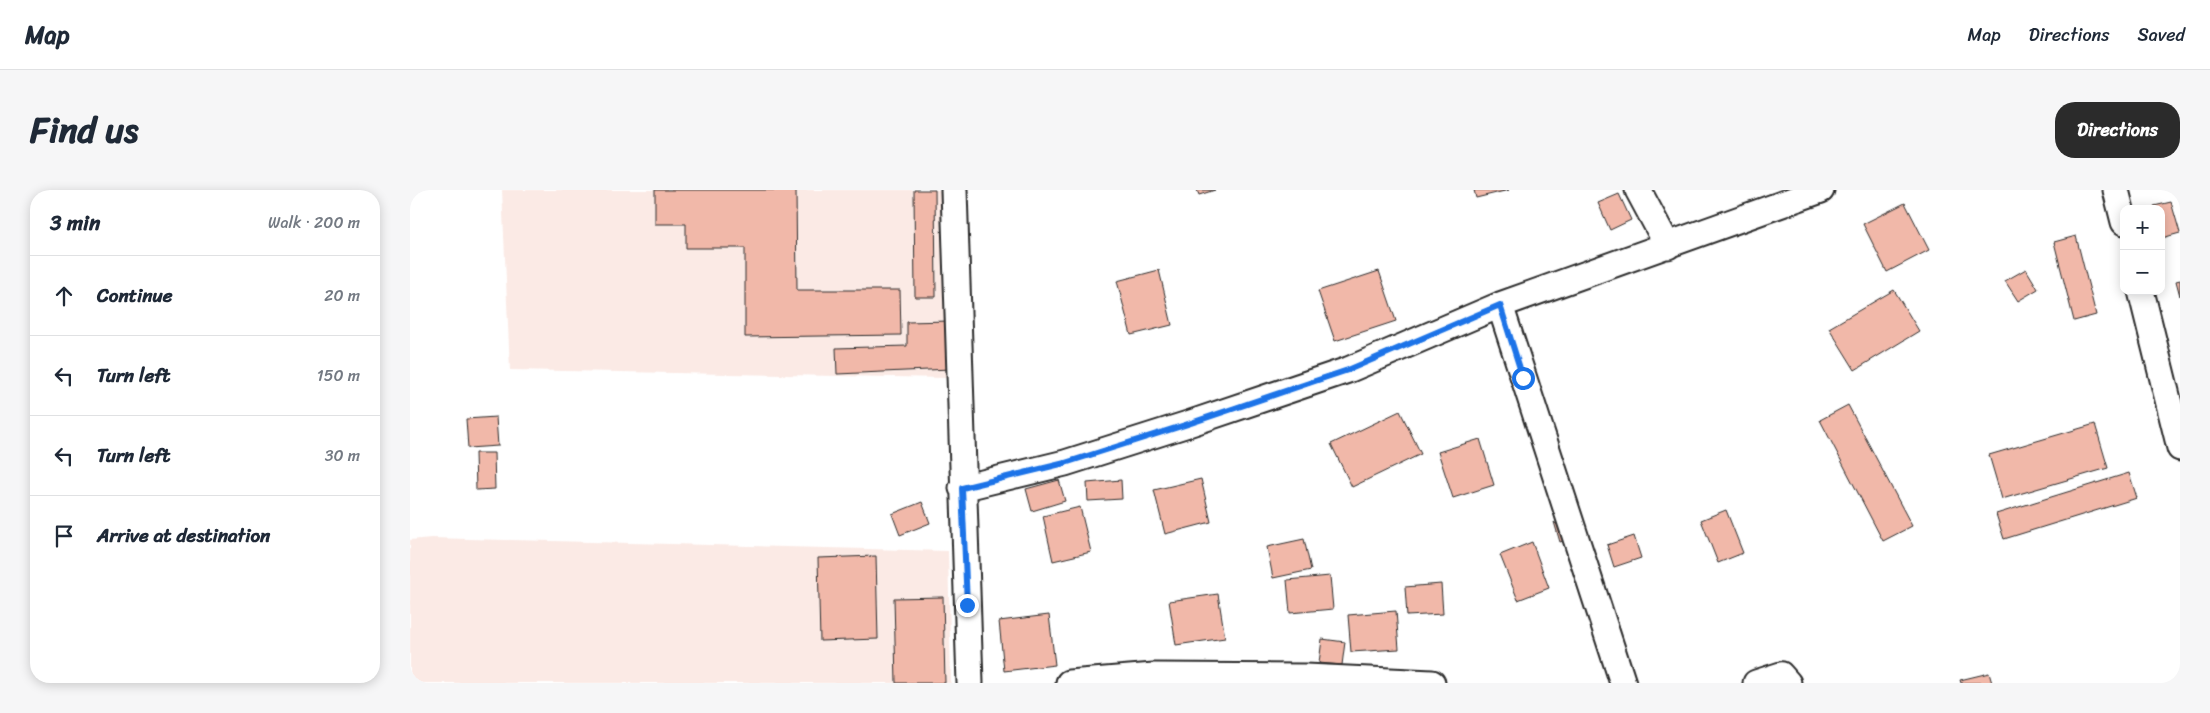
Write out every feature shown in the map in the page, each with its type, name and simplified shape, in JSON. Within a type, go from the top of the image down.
[{"type":"street","points":[[954,190],[962,488],[970,683]]},
{"type":"street","points":[[1638,190],[1668,246]]},
{"type":"street","points":[[962,488],[1065,463],[1348,370],[1500,305],[1821,190]]},
{"type":"street","points":[[2116,190],[2120,206]]},
{"type":"street","points":[[2142,295],[2180,448]]},
{"type":"street","points":[[1500,305],[1623,683]]},
{"type":"street","points":[[1756,683],[1781,675],[1788,683]]},
{"type":"street","points":[[1069,683],[1154,676],[1306,677],[1432,683]]},
{"type":"shaded area","points":[[502,190],[947,190],[948,378],[510,370]]},
{"type":"shaded area","points":[[431,538],[948,551],[951,683],[410,683],[410,540]]},
{"type":"building","points":[[655,190],[796,190],[797,290],[900,290],[901,335],[745,337],[745,248],[686,248],[686,224],[655,224]]},
{"type":"building","points":[[914,190],[935,190],[936,297],[915,297]]},
{"type":"building","points":[[1197,190],[1215,190],[1199,195]]},
{"type":"building","points":[[1474,190],[1509,190],[1476,198]]},
{"type":"building","points":[[1619,194],[1631,220],[1610,230],[1598,203]]},
{"type":"building","points":[[2171,202],[2180,233],[2165,237],[2165,205],[2158,205]]},
{"type":"building","points":[[1905,203],[1929,250],[1887,272],[1863,224]]},
{"type":"building","points":[[2076,236],[2096,315],[2074,321],[2054,242]]},
{"type":"building","points":[[2026,269],[2038,289],[2018,301],[2005,281]]},
{"type":"building","points":[[1159,270],[1172,325],[1131,335],[1117,281]]},
{"type":"building","points":[[1379,271],[1396,321],[1335,341],[1318,291]]},
{"type":"building","points":[[2180,280],[2180,296],[2176,281]]},
{"type":"building","points":[[1894,290],[1919,331],[1855,370],[1829,328]]},
{"type":"building","points":[[950,321],[951,369],[837,374],[836,348],[907,346],[907,322]]},
{"type":"building","points":[[1848,405],[1912,526],[1883,541],[1820,420]]},
{"type":"building","points":[[1400,411],[1421,454],[1352,487],[1331,444]]},
{"type":"building","points":[[496,417],[498,446],[468,448],[466,419]]},
{"type":"building","points":[[2095,424],[2108,468],[2002,499],[1989,455]]},
{"type":"building","points":[[1480,439],[1494,485],[1453,498],[1438,452]]},
{"type":"building","points":[[475,453],[494,453],[495,489],[476,490]]},
{"type":"building","points":[[2129,473],[2137,498],[2004,539],[1996,514]]},
{"type":"building","points":[[1201,479],[1211,522],[1165,534],[1154,490]]},
{"type":"building","points":[[1059,480],[1065,501],[1032,511],[1026,489]]},
{"type":"building","points":[[1121,480],[1122,499],[1088,501],[1087,483]]},
{"type":"building","points":[[922,502],[930,523],[900,535],[892,514]]},
{"type":"building","points":[[1080,507],[1091,552],[1053,561],[1043,516]]},
{"type":"building","points":[[1726,510],[1743,553],[1718,563],[1701,520]]},
{"type":"building","points":[[1554,522],[1573,538],[1560,542]]},
{"type":"building","points":[[1634,536],[1641,558],[1614,567],[1607,545]]},
{"type":"building","points":[[1304,539],[1311,570],[1273,578],[1267,547]]},
{"type":"building","points":[[1532,542],[1549,588],[1518,600],[1500,555]]},
{"type":"building","points":[[876,556],[878,639],[820,641],[818,558]]},
{"type":"building","points":[[1330,576],[1333,609],[1290,613],[1287,580]]},
{"type":"building","points":[[1441,584],[1443,614],[1407,616],[1405,587]]},
{"type":"building","points":[[1218,594],[1225,638],[1176,645],[1169,601]]},
{"type":"building","points":[[943,597],[945,683],[896,683],[894,598]]},
{"type":"building","points":[[1396,611],[1399,649],[1351,652],[1348,615]]},
{"type":"building","points":[[1049,615],[1055,665],[1004,671],[999,621]]},
{"type":"building","points":[[1322,639],[1345,642],[1342,665],[1319,663]]},
{"type":"building","points":[[1989,673],[1992,683],[1961,683],[1960,680]]},
{"type":"route","points":[[967,605],[962,488],[1065,463],[1348,370],[1500,305],[1523,378]]}]
